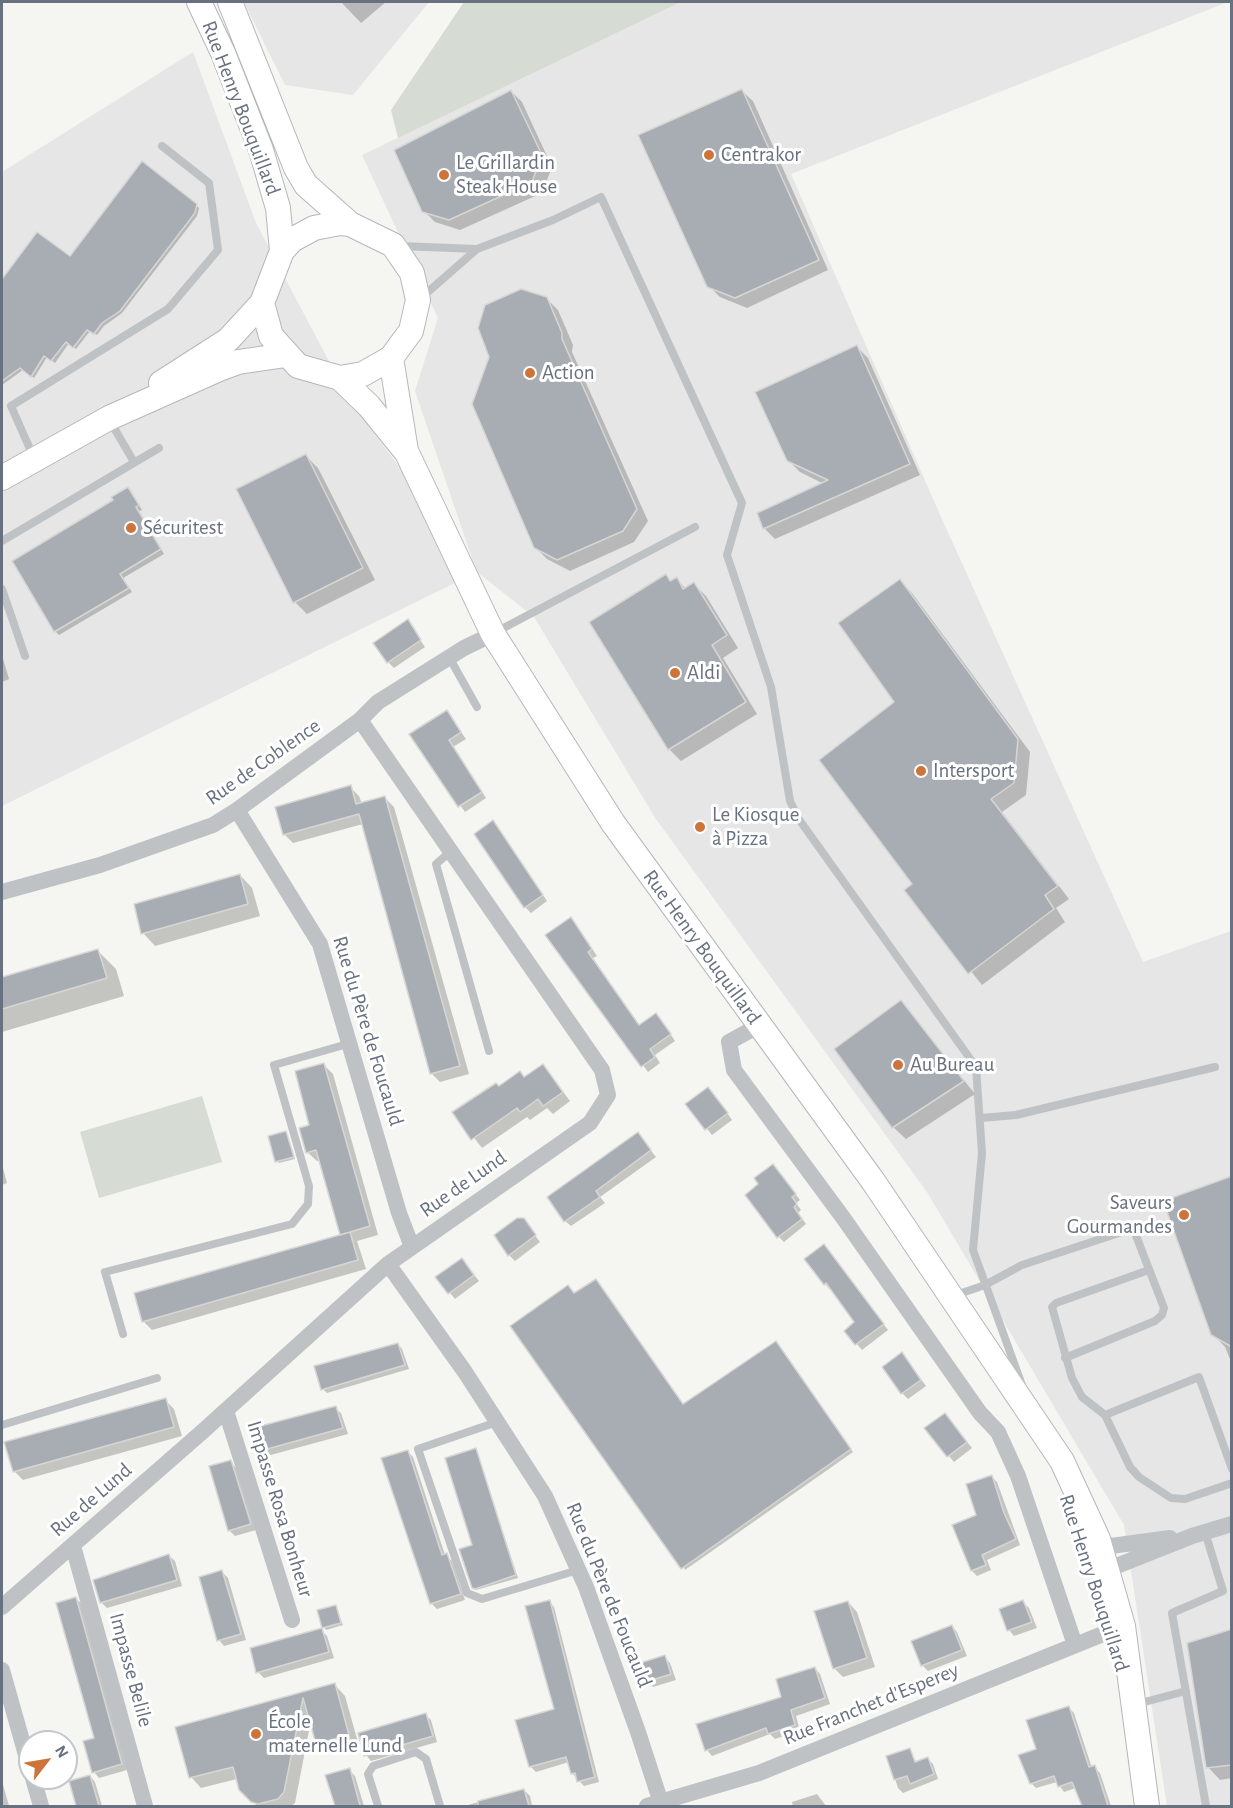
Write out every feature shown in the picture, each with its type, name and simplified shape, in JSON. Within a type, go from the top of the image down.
[{"type":"main road","name":"Rue Henry Bouquillard","points":[[199,2],[223,53],[261,150],[278,208],[282,251]]},
{"type":"main road","name":"Rue Henry Bouquillard","points":[[230,2],[296,168],[306,185],[350,224]]},
{"type":"main road","points":[[109,418],[228,340],[262,303],[282,251],[292,240],[314,228],[350,224],[393,246],[412,273],[418,300],[411,331],[391,358],[363,374],[340,378],[298,366],[286,355],[271,336],[262,303]]},
{"type":"main road","points":[[2,478],[109,418],[238,362],[286,355]]},
{"type":"main road","name":"Rue Henry Bouquillard","points":[[391,358],[406,453]]},
{"type":"main road","name":"Rue Henry Bouquillard","points":[[340,378],[369,406],[406,453],[493,634],[613,824],[873,1181],[1062,1461],[1098,1539],[1109,1569],[1124,1626],[1147,1806]]},
{"type":"main road","name":"Rue Henry Bouquillard","points":[[1034,1418],[1109,1569]]},
{"type":"main road","name":"Rue Henry Bouquillard","points":[[1054,1462],[1096,1582],[1108,1632],[1133,1705]]},
{"type":"street","name":"Rue de Coblence","points":[[2,892],[100,865],[213,825],[360,720],[378,702],[448,657],[493,634]]},
{"type":"street","name":"Rue de Lund","points":[[2,1606],[226,1411],[388,1263],[590,1123],[608,1095],[602,1070],[360,720]]},
{"type":"street","name":"Rue du Père de Foucauld","points":[[237,810],[320,944],[351,1043],[399,1213],[412,1247]]},
{"type":"street","points":[[758,1026],[729,1042],[734,1070],[844,1219],[980,1413],[999,1432],[1018,1476],[1075,1645]]},
{"type":"street","name":"Rue du Père de Foucauld","points":[[388,1263],[465,1372],[545,1496],[578,1570],[639,1732],[657,1805]]},
{"type":"street","name":"Impasse Rosa Bonheur","points":[[226,1411],[292,1620]]},
{"type":"street","points":[[1109,1569],[1198,1534],[1232,1524]]},
{"type":"street","points":[[1098,1539],[1111,1546],[1198,1534]]},
{"type":"street","name":"Impasse Belile","points":[[73,1546],[145,1806]]},
{"type":"street","name":"Rue Franchet d'Esperey","points":[[657,1805],[759,1773],[1108,1632]]},
{"type":"street","points":[[2,1670],[19,1730]]},
{"type":"street","points":[[36,1790],[41,1806]]},
{"type":"lane","points":[[34,458],[11,406],[168,309],[218,250],[209,183],[162,146]]},
{"type":"lane","points":[[418,300],[477,249],[553,220],[601,197],[742,503],[727,555],[771,687],[790,801],[798,818],[976,1067],[982,1153],[974,1250],[1034,1418]]},
{"type":"lane","points":[[393,246],[477,249]]},
{"type":"lane","points":[[109,418],[134,462]]},
{"type":"lane","points":[[2,541],[159,447]]},
{"type":"lane","points":[[493,634],[695,527]]},
{"type":"lane","points":[[2,588],[25,656]]},
{"type":"lane","points":[[448,657],[477,707]]},
{"type":"lane","points":[[450,852],[436,864],[489,1051]]},
{"type":"lane","points":[[123,1335],[105,1272],[292,1224],[308,1204],[309,1186],[274,1065],[351,1043]]},
{"type":"lane","points":[[981,1118],[1016,1114],[1215,1067]]},
{"type":"lane","points":[[952,1296],[985,1285],[1023,1265],[1128,1230],[1135,1233],[1164,1308],[1162,1315],[1155,1321],[1065,1358]]},
{"type":"lane","points":[[1149,1270],[1056,1303],[1052,1307],[1065,1358],[1082,1397],[1105,1415],[1130,1467],[1139,1477],[1172,1498],[1185,1499],[1232,1483]]},
{"type":"lane","points":[[1105,1415],[1199,1377],[1232,1469]]},
{"type":"lane","points":[[2,1425],[157,1378]]},
{"type":"lane","points":[[497,1422],[418,1449],[467,1593],[482,1599],[578,1570]]},
{"type":"lane","points":[[1198,1534],[1222,1591],[1172,1613],[1206,1806]]},
{"type":"lane","points":[[1133,1705],[1186,1691]]},
{"type":"lane","points":[[378,1806],[368,1774],[373,1766],[416,1752],[426,1759],[440,1806]]},
{"type":"shaded area","points":[[244,2],[429,2],[353,95],[285,85]]},
{"type":"shaded area","points":[[464,2],[681,2],[398,138],[391,110]]},
{"type":"shaded area","points":[[681,2],[1228,2],[791,174],[941,517],[1143,962],[1231,931],[1231,1806],[1167,1806],[1124,1525],[927,1192],[656,819],[534,617],[477,572],[2,806],[2,172],[193,52],[256,223],[350,401],[476,570],[415,391],[438,318],[362,155]]},
{"type":"shaded area","points":[[202,1096],[222,1162],[99,1198],[80,1132]]},
{"type":"building","points":[[742,89],[819,260],[735,298],[707,287],[638,135]]},
{"type":"building","points":[[511,90],[542,155],[532,182],[449,220],[422,212],[394,150]]},
{"type":"building","points":[[142,161],[197,204],[195,213],[120,311],[102,323],[94,334],[87,330],[73,348],[66,342],[51,361],[44,356],[31,377],[20,368],[2,381],[2,279],[37,232],[70,256]]},
{"type":"building","points":[[521,289],[547,297],[562,333],[562,339],[637,509],[623,531],[557,560],[534,548],[472,404],[489,357],[478,328],[485,305]]},
{"type":"building","points":[[857,345],[910,464],[763,529],[757,513],[828,480],[787,461],[755,392]]},
{"type":"building","points":[[306,454],[363,568],[293,603],[236,489]]},
{"type":"building","points":[[128,487],[139,505],[136,507],[161,549],[120,574],[129,588],[54,632],[12,561],[113,500],[111,497]]},
{"type":"building","name":"Aldi","points":[[666,574],[670,581],[677,577],[683,589],[694,582],[727,635],[712,645],[746,702],[668,750],[589,622]]},
{"type":"building","name":"Intersport","points":[[900,579],[1018,739],[1014,783],[991,799],[1058,886],[1045,895],[1054,909],[968,974],[904,890],[912,884],[819,760],[894,702],[838,623]]},
{"type":"building","points":[[408,619],[421,640],[387,663],[373,643]]},
{"type":"building","points":[[447,710],[461,732],[449,740],[482,792],[458,807],[409,734]]},
{"type":"building","points":[[351,785],[356,804],[385,796],[460,1066],[430,1074],[359,814],[283,835],[275,807]]},
{"type":"building","points":[[493,820],[543,895],[524,908],[474,834]]},
{"type":"building","points":[[240,874],[248,904],[141,934],[134,904]]},
{"type":"building","points":[[571,917],[592,949],[588,952],[639,1025],[656,1013],[671,1034],[650,1049],[655,1057],[641,1067],[545,935]]},
{"type":"building","points":[[98,949],[107,978],[2,1009],[2,977]]},
{"type":"building","name":"Au Bureau","points":[[901,1000],[964,1081],[892,1128],[834,1049]]},
{"type":"building","points":[[324,1063],[370,1226],[340,1235],[316,1150],[306,1153],[299,1128],[309,1125],[295,1071]]},
{"type":"building","points":[[543,1064],[563,1092],[543,1106],[538,1099],[520,1112],[517,1108],[471,1140],[452,1112],[496,1083],[499,1086],[520,1071],[524,1077]]},
{"type":"building","points":[[708,1087],[728,1113],[705,1130],[685,1104]]},
{"type":"building","points":[[286,1131],[294,1157],[275,1162],[268,1136]]},
{"type":"building","points":[[638,1132],[651,1150],[596,1191],[600,1197],[564,1222],[547,1197]]},
{"type":"building","points":[[773,1164],[796,1194],[792,1197],[797,1204],[794,1207],[802,1219],[777,1238],[745,1195],[758,1184],[754,1178]]},
{"type":"building","points":[[1232,1176],[1232,1347],[1211,1335],[1166,1209],[1171,1198]]},
{"type":"building","points":[[517,1218],[524,1218],[536,1235],[508,1256],[494,1235]]},
{"type":"building","points":[[350,1232],[358,1260],[142,1322],[134,1293]]},
{"type":"building","points":[[824,1244],[884,1324],[855,1345],[844,1331],[854,1322],[826,1283],[824,1285],[804,1259]]},
{"type":"building","points":[[462,1258],[474,1275],[448,1294],[435,1277]]},
{"type":"building","points":[[596,1279],[683,1404],[776,1341],[851,1449],[681,1569],[510,1326],[568,1285],[574,1293]]},
{"type":"building","points":[[398,1343],[405,1365],[321,1390],[314,1366]]},
{"type":"building","points":[[902,1352],[921,1380],[901,1394],[882,1367]]},
{"type":"building","points":[[166,1398],[174,1427],[13,1472],[4,1442]]},
{"type":"building","points":[[336,1406],[343,1428],[260,1451],[253,1428]]},
{"type":"building","points":[[945,1413],[967,1442],[947,1457],[924,1428]]},
{"type":"building","points":[[476,1448],[516,1575],[475,1589],[472,1588],[459,1549],[472,1545],[445,1458]]},
{"type":"building","points":[[408,1450],[442,1555],[447,1553],[461,1594],[430,1604],[381,1458]]},
{"type":"building","points":[[231,1460],[251,1524],[228,1531],[209,1466]]},
{"type":"building","points":[[992,1475],[1004,1513],[1016,1539],[982,1555],[986,1565],[971,1571],[952,1525],[976,1515],[966,1484]]},
{"type":"building","points":[[169,1554],[177,1580],[100,1603],[93,1580]]},
{"type":"building","points":[[222,1570],[241,1634],[217,1641],[199,1577]]},
{"type":"building","points":[[76,1597],[122,1764],[92,1773],[83,1741],[94,1738],[56,1603]]},
{"type":"building","points":[[550,1600],[595,1777],[577,1782],[575,1773],[571,1774],[566,1757],[529,1767],[515,1720],[554,1709],[525,1606]]},
{"type":"building","points":[[1023,1600],[1032,1622],[1007,1631],[999,1609]]},
{"type":"building","points":[[848,1601],[867,1658],[833,1669],[814,1611]]},
{"type":"building","points":[[336,1605],[341,1623],[322,1628],[317,1610]]},
{"type":"building","points":[[952,1625],[962,1650],[921,1666],[911,1641]]},
{"type":"building","points":[[322,1628],[329,1652],[256,1673],[250,1648]]},
{"type":"building","points":[[1232,1629],[1232,1765],[1206,1768],[1187,1643]]},
{"type":"building","points":[[665,1655],[671,1674],[646,1682],[640,1663]]},
{"type":"building","points":[[815,1667],[825,1698],[791,1710],[795,1725],[768,1734],[766,1728],[705,1751],[696,1724],[781,1697],[776,1679]]},
{"type":"building","points":[[335,1683],[349,1735],[316,1744],[303,1698],[284,1792],[278,1799],[258,1804],[251,1802],[239,1790],[233,1767],[189,1778],[175,1727]]},
{"type":"building","points":[[1069,1706],[1089,1767],[1095,1765],[1108,1806],[1082,1806],[1072,1782],[1058,1787],[1054,1776],[1030,1784],[1018,1755],[1036,1749],[1026,1720]]},
{"type":"building","points":[[426,1713],[433,1736],[364,1756],[358,1733]]},
{"type":"building","points":[[910,1748],[915,1762],[928,1757],[934,1774],[910,1784],[907,1776],[894,1780],[886,1756]]},
{"type":"building","points":[[350,1768],[360,1806],[335,1806],[325,1775]]},
{"type":"building","points":[[90,1775],[99,1806],[76,1806],[72,1790],[78,1790],[78,1778]]},
{"type":"building","points":[[524,1789],[529,1806],[478,1806],[478,1801]]},
{"type":"place","name":"Centrakor","points":[[709,155]]},
{"type":"place","name":"Le Grillardin Steak House","points":[[444,175]]},
{"type":"place","name":"Action","points":[[530,373]]},
{"type":"place","name":"Sécuritest","points":[[131,528]]},
{"type":"place","name":"Aldi","points":[[675,673]]},
{"type":"place","name":"Intersport","points":[[921,771]]},
{"type":"place","name":"Le Kiosque à Pizza","points":[[700,827]]},
{"type":"place","name":"Au Bureau","points":[[898,1065]]},
{"type":"place","name":"Saveurs Gourmandes","points":[[1184,1215]]},
{"type":"place","name":"École maternelle Lund","points":[[256,1734]]}]
